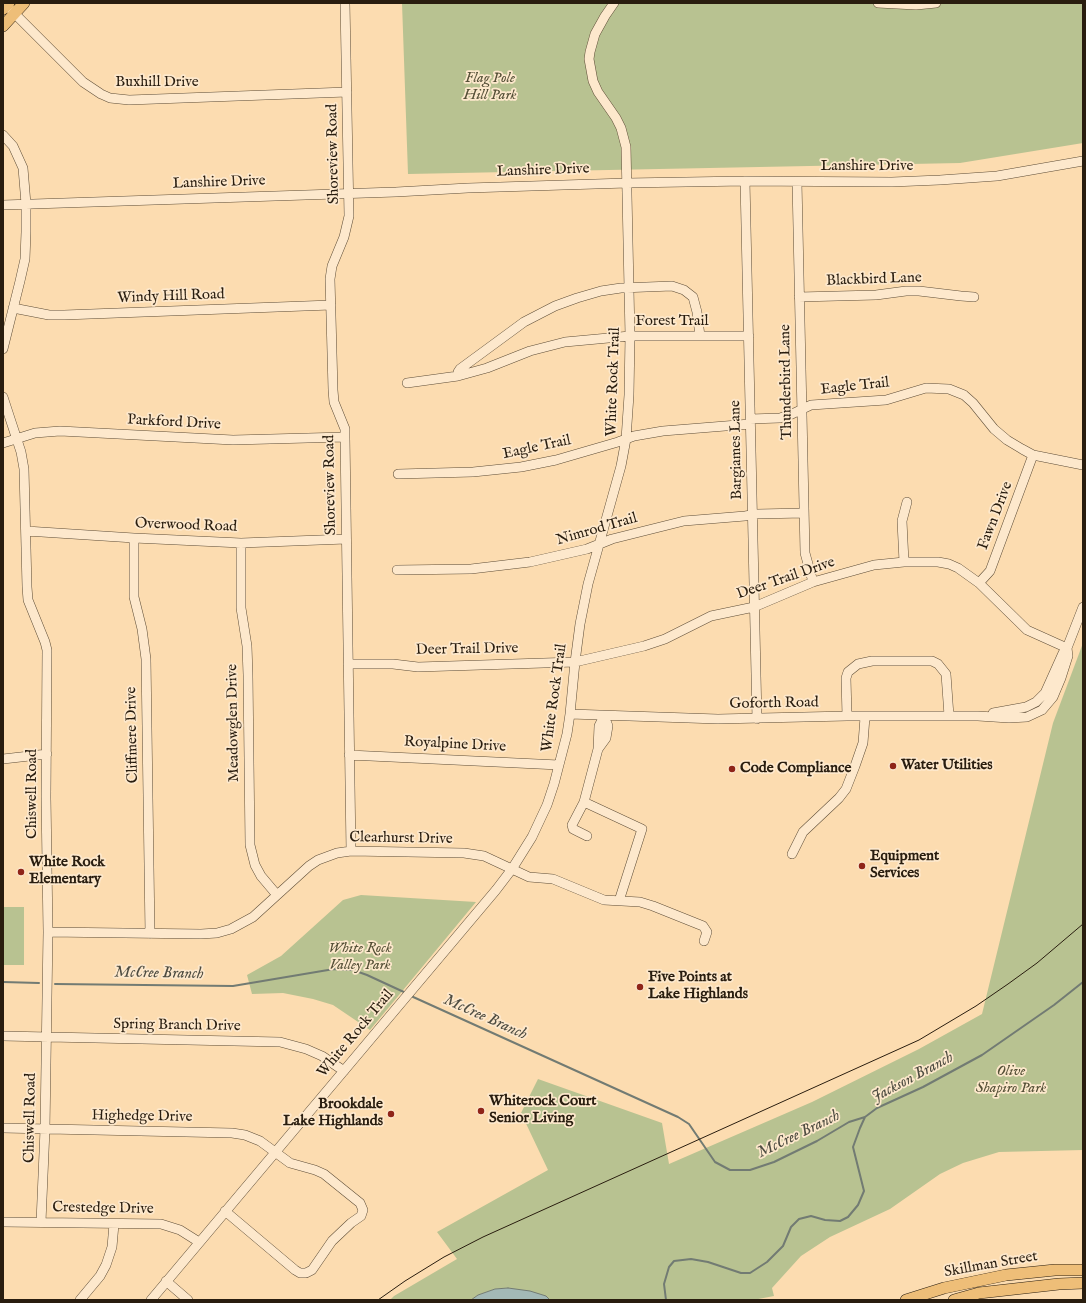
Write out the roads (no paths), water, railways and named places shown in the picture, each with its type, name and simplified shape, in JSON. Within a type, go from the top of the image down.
[{"type":"main road","points":[[3,26],[24,3]]},
{"type":"main road","name":"Skillman Street","points":[[906,1300],[944,1288],[1006,1276],[1035,1272],[1083,1270]]},
{"type":"main road","points":[[976,1282],[979,1293]]},
{"type":"main road","name":"Skillman Street","points":[[954,1300],[979,1293],[1059,1284],[1083,1283]]},
{"type":"street","name":"Shoreview Road","points":[[345,3],[349,216],[347,227],[332,266],[330,279],[334,402],[344,429],[345,437],[351,851]]},
{"type":"street","name":"White Rock Trail","points":[[151,1300],[485,903],[512,869],[532,838],[544,813],[559,765],[570,714],[575,662],[588,584],[621,466],[626,439],[629,395],[630,336],[627,155],[624,138],[616,118],[598,92],[593,80],[589,59],[595,34],[614,3]]},
{"type":"street","points":[[878,3],[916,5],[936,3]]},
{"type":"street","name":"Buxhill Drive","points":[[5,5],[83,82],[110,98],[129,100],[347,92]]},
{"type":"street","points":[[3,135],[13,146],[23,168],[26,204],[25,259],[3,349]]},
{"type":"street","name":"Lanshire Drive","points":[[3,205],[627,183],[745,181],[892,182],[974,178],[1083,161]]},
{"type":"street","name":"Bargiames Lane","points":[[745,181],[756,719]]},
{"type":"street","name":"Thunderbird Lane","points":[[797,182],[805,553],[813,582]]},
{"type":"street","points":[[458,376],[460,369],[524,322],[577,298],[601,291],[672,286],[684,290],[693,297],[697,312],[700,336]]},
{"type":"street","name":"Blackbird Lane","points":[[799,297],[876,295],[918,291],[974,297]]},
{"type":"street","name":"Windy Hill Road","points":[[13,308],[49,315],[64,315],[331,305]]},
{"type":"street","name":"Forest Trail","points":[[407,383],[458,376],[487,368],[544,347],[565,342],[630,336],[749,336]]},
{"type":"street","name":"Eagle Trail","points":[[398,474],[473,472],[521,468],[556,460],[634,436],[663,431],[780,418],[811,405],[886,400],[926,388],[949,388],[964,395],[973,403],[994,429],[1033,455],[1083,465]]},
{"type":"street","name":"Chiswell Road","points":[[3,397],[17,438],[24,469],[28,600],[42,633],[47,650],[47,1037],[41,1222]]},
{"type":"street","name":"Parkford Drive","points":[[3,443],[34,433],[47,431],[233,440],[345,437]]},
{"type":"street","name":"Fawn Drive","points":[[979,583],[990,571],[1033,455]]},
{"type":"street","points":[[904,562],[902,521],[907,502]]},
{"type":"street","name":"Nimrod Trail","points":[[397,570],[471,569],[497,566],[536,560],[587,549],[612,538],[684,521],[752,515],[804,513]]},
{"type":"street","name":"Overwood Road","points":[[26,531],[241,543],[346,539]]},
{"type":"street","name":"Cliffmere Drive","points":[[134,538],[134,597],[142,629],[146,658],[150,934]]},
{"type":"street","name":"Meadowglen Drive","points":[[241,543],[241,608],[247,646],[248,675],[250,845],[255,865],[261,876],[278,895]]},
{"type":"street","name":"Deer Trail Drive","points":[[348,664],[393,664],[418,667],[575,662],[644,646],[665,639],[711,616],[754,608],[813,582],[874,566],[904,562],[938,562],[949,564],[958,568],[979,583],[1026,630],[1067,648]]},
{"type":"street","name":"Goforth Road","points":[[570,714],[756,719],[847,716],[1027,717],[1042,710],[1053,697],[1068,656],[1067,648],[1083,607]]},
{"type":"street","points":[[847,716],[846,678],[848,672],[858,664],[872,661],[932,661],[938,664],[946,674],[948,716]]},
{"type":"street","points":[[587,836],[573,829],[572,825],[584,802],[598,749],[606,738],[608,726],[604,716]]},
{"type":"street","points":[[792,854],[803,832],[839,798],[846,789],[861,747],[865,717]]},
{"type":"street","points":[[3,759],[47,754]]},
{"type":"street","name":"Royalpine Drive","points":[[349,755],[559,765]]},
{"type":"street","points":[[584,802],[642,829],[619,902]]},
{"type":"street","name":"Clearhurst Drive","points":[[48,932],[150,934],[217,933],[231,929],[252,918],[309,866],[318,860],[337,853],[351,851],[469,854],[484,856],[530,877],[553,879],[604,900],[640,902],[703,926],[707,932],[704,941]]},
{"type":"street","name":"Spring Branch Drive","points":[[3,1036],[280,1042],[306,1048],[322,1056],[344,1071]]},
{"type":"street","name":"Highedge Drive","points":[[3,1128],[232,1133],[245,1135],[260,1141],[290,1163],[324,1174],[360,1203],[363,1210],[361,1216],[351,1223],[332,1241],[312,1270],[306,1273],[300,1273],[225,1211]]},
{"type":"street","name":"Crestedge Drive","points":[[3,1222],[161,1224],[180,1230],[199,1242]]},
{"type":"street","points":[[80,1300],[100,1276],[106,1265],[112,1247],[114,1224]]},
{"type":"street","points":[[166,1281],[188,1300]]},
{"type":"water","points":[[508,1288],[530,1291],[546,1296],[550,1300],[471,1300],[478,1295],[495,1289]]},
{"type":"waterway","name":"McCree Branch","points":[[55,984],[233,986],[334,969],[353,970],[406,993]]},
{"type":"waterway","name":"McCree Branch","points":[[3,982],[39,983]]},
{"type":"waterway","name":"Jackson Branch","points":[[666,1300],[664,1284],[669,1267],[674,1261],[691,1259],[708,1262],[741,1273],[750,1273],[767,1262],[783,1246],[791,1227],[799,1219],[811,1216],[825,1220],[840,1221],[848,1217],[858,1205],[864,1191],[853,1147],[865,1117],[877,1108],[923,1087],[982,1055],[1054,1005],[1083,982]]},
{"type":"waterway","name":"McCree Branch","points":[[411,996],[678,1117],[689,1124],[715,1162],[730,1170],[750,1170],[774,1162],[817,1141],[849,1122],[865,1117]]},
{"type":"tram line","points":[[378,1300],[444,1257],[483,1237],[919,1040],[976,1006],[1008,984],[1037,963],[1083,924]]},
{"type":"place","name":"Water Utilities","points":[[893,766]]},
{"type":"place","name":"Code Compliance","points":[[732,769]]},
{"type":"place","name":"Equipment Services","points":[[862,866]]},
{"type":"place","name":"White Rock Elementary","points":[[21,872]]},
{"type":"place","name":"Five Points at Lake Highlands","points":[[640,987]]},
{"type":"place","name":"Whiterock Court Senior Living","points":[[481,1111]]},
{"type":"place","name":"Brookdale Lake Highlands","points":[[391,1114]]},
{"type":"park label","name":"Flag Pole Hill Park","points":[[490,88]]},
{"type":"park label","name":"White Rock Valley Park","points":[[360,958]]},
{"type":"park label","name":"Olive Shapiro Park","points":[[1011,1080]]}]
